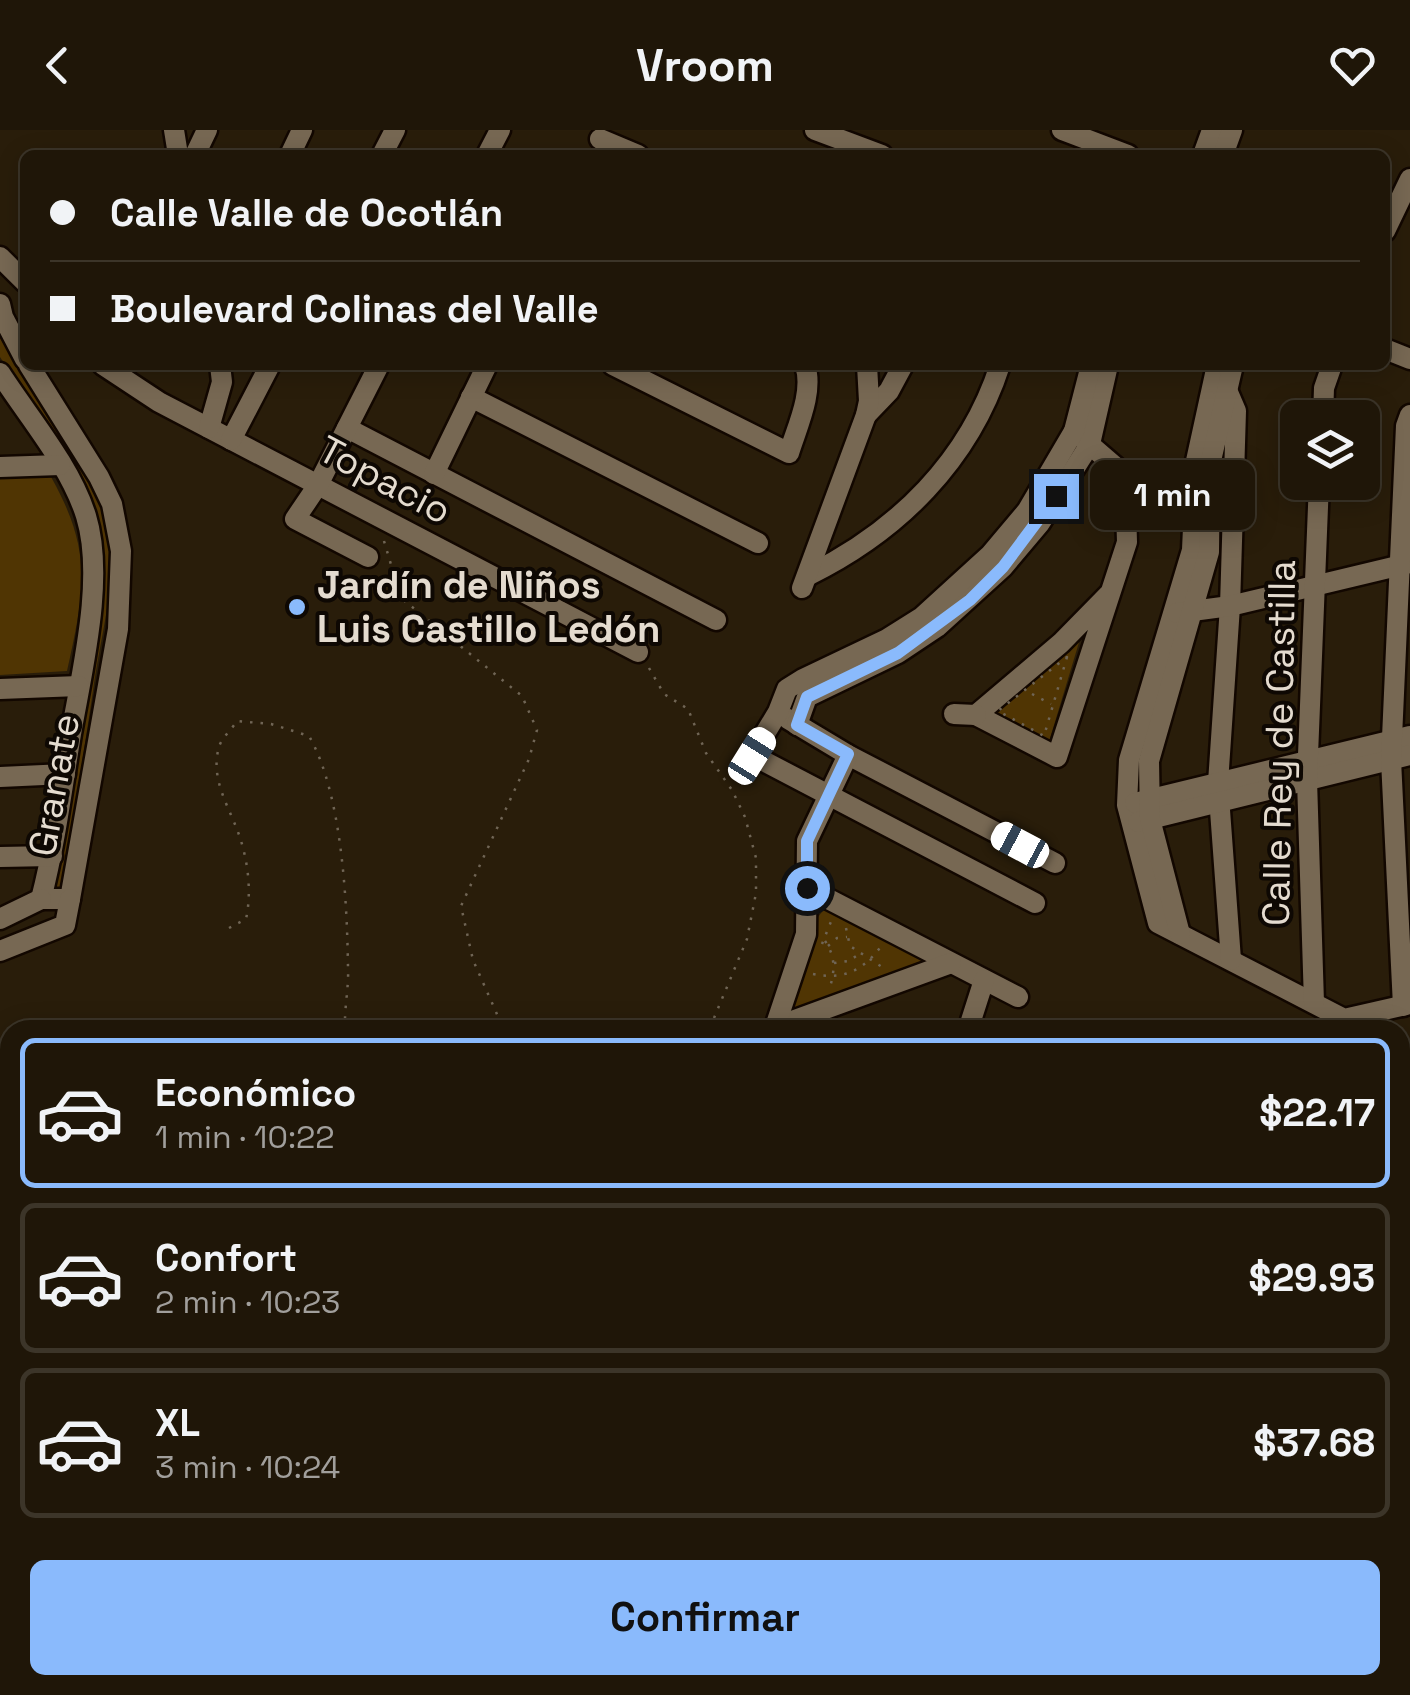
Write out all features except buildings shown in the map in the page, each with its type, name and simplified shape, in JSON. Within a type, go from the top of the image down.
[{"type":"street","points":[[815,130],[869,150]]},
{"type":"street","points":[[1062,130],[1117,144]]},
{"type":"street","points":[[599,141],[624,150]]},
{"type":"street","points":[[1390,221],[1410,179]]},
{"type":"street","points":[[0,257],[20,277]]},
{"type":"street","name":"Granate","points":[[0,304],[20,352]]},
{"type":"street","name":"Granate","points":[[0,373],[60,465],[85,513],[93,553],[92,601],[52,856],[41,899],[70,899],[118,629],[121,550],[112,504],[100,477],[32,370]]},
{"type":"street","name":"Topacio","points":[[110,370],[158,402],[638,652]]},
{"type":"street","points":[[209,428],[222,382],[221,370]]},
{"type":"street","points":[[231,440],[267,370]]},
{"type":"street","points":[[368,557],[294,519],[318,485],[377,370]]},
{"type":"street","points":[[434,474],[484,370]]},
{"type":"street","points":[[623,370],[789,453],[805,400],[806,370]]},
{"type":"street","points":[[867,370],[866,415],[806,581],[901,516],[930,488],[959,452],[982,412],[998,370]]},
{"type":"street","points":[[866,415],[901,370]]},
{"type":"street","points":[[1082,437],[1090,370]]},
{"type":"street","points":[[1035,902],[752,756],[788,689],[802,679],[937,627],[997,561],[1040,523],[1082,437],[1106,370]]},
{"type":"street","points":[[1324,400],[1330,370]]},
{"type":"street","points":[[1219,379],[1236,411],[1230,606],[1218,792],[1231,960]]},
{"type":"street","points":[[1219,379],[1210,464],[1209,552],[1181,613],[1139,812],[1180,934],[1344,1019],[1407,1005],[1401,748],[1406,426],[1410,415]]},
{"type":"street","points":[[471,397],[758,544]]},
{"type":"street","points":[[347,428],[716,620]]},
{"type":"street","points":[[1082,437],[1125,474],[1127,542],[1057,757],[965,715],[1019,687],[1110,593]]},
{"type":"street","points":[[0,467],[60,465]]},
{"type":"street","name":"Calle Rey de Castilla","points":[[1314,1004],[1307,770],[1318,500]]},
{"type":"street","points":[[1181,613],[1230,606],[1405,564]]},
{"type":"street","points":[[797,725],[807,697],[892,646]]},
{"type":"street","points":[[0,689],[79,686]]},
{"type":"street","points":[[778,712],[848,754],[1054,863]]},
{"type":"street","points":[[1139,812],[1401,748]]},
{"type":"street","points":[[778,1020],[806,934],[807,841],[848,754]]},
{"type":"street","points":[[0,777],[65,774]]},
{"type":"street","points":[[0,857],[52,856]]},
{"type":"street","points":[[807,888],[1018,998]]},
{"type":"street","points":[[0,918],[41,899]]},
{"type":"street","points":[[0,951],[65,924],[70,899]]},
{"type":"street","points":[[797,1020],[951,963]]},
{"type":"street","points":[[971,1020],[984,980]]},
{"type":"path","points":[[376,516],[400,598],[522,696],[537,730],[529,758],[461,906],[472,960],[499,1020]]},
{"type":"path","points":[[638,652],[664,694],[688,709],[706,753],[745,817],[756,858],[756,893],[747,939],[714,1020]]},
{"type":"path","points":[[1067,656],[1052,705],[1044,736],[998,711],[1019,687],[1067,656]]},
{"type":"path","points":[[1019,687],[1052,705]]},
{"type":"path","points":[[229,928],[246,918],[251,895],[239,833],[218,781],[218,746],[238,722],[271,724],[309,736],[327,776],[344,888],[349,972],[346,1020]]},
{"type":"path","points":[[846,926],[850,946],[870,962],[894,973]]},
{"type":"path","points":[[794,970],[833,978],[853,973],[870,962],[892,932]]},
{"type":"path","points":[[828,946],[837,938],[848,936]]},
{"type":"path","points":[[824,940],[833,953],[833,978],[826,997]]},
{"type":"path","points":[[833,963],[849,961],[860,953]]},
{"type":"shaded area","points":[[0,334],[91,482],[108,537],[107,611],[62,888],[56,890],[52,886],[101,602],[63,454],[0,357]]},
{"type":"shaded area","points":[[50,475],[73,526],[81,571],[78,616],[67,671],[0,675],[0,476]]},
{"type":"shaded area","points":[[1084,626],[1048,745],[987,713]]},
{"type":"shaded area","points":[[825,908],[925,959],[926,965],[800,1011],[792,1006],[818,917]]},
{"type":"place","name":"Jardín de Niños Luis Castillo Ledón","points":[[297,607]]},
{"type":"route","points":[[807,888],[807,841],[848,754],[797,725],[803,702],[814,692],[898,653],[937,627],[1003,567],[1040,523],[1056,496]]}]
